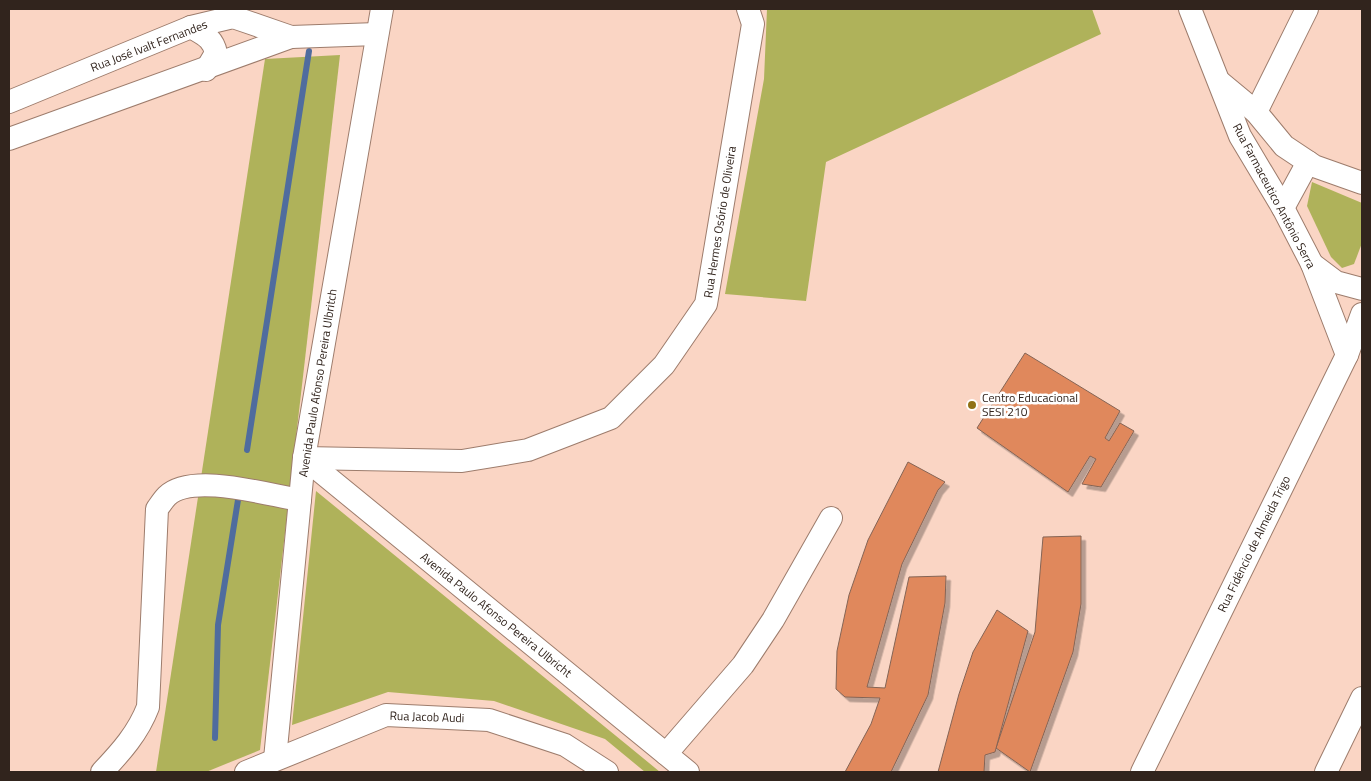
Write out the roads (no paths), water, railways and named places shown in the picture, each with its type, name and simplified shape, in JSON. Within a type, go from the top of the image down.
[{"type":"street","name":"Avenida Paulo Afonso Pereira Ulbritch","points":[[275,759],[304,458],[382,9]]},
{"type":"street","name":"Rua Hermes Osório de Oliveira","points":[[304,458],[462,460],[528,450],[610,418],[664,365],[706,304],[753,24],[748,9]]},
{"type":"street","name":"Rua Farmaceutico Antônio Serra","points":[[1190,9],[1240,136],[1283,208],[1312,264],[1347,356]]},
{"type":"street","points":[[1256,112],[1307,9]]},
{"type":"street","name":"Rua José Ivalt Fernandes","points":[[9,102],[190,28],[233,13],[291,37]]},
{"type":"street","points":[[190,28],[210,38],[214,46],[216,53],[206,70]]},
{"type":"street","name":"Rua José Ivalt Fernandes","points":[[9,139],[206,70],[291,37],[377,34]]},
{"type":"street","points":[[1220,82],[1256,112],[1284,146],[1308,162],[1362,183]]},
{"type":"street","points":[[55,83],[48,98],[50,106],[56,114],[69,117]]},
{"type":"street","points":[[1283,208],[1308,162]]},
{"type":"street","points":[[1312,264],[1336,282],[1362,289]]},
{"type":"street","name":"Rua Fidêncio de Almeida Trigo","points":[[1142,772],[1347,356],[1362,314]]},
{"type":"street","name":"Avenida Paulo Afonso Pereira Ulbricht","points":[[304,458],[688,772]]},
{"type":"street","points":[[102,772],[141,725],[148,707],[157,509],[167,496],[192,485],[210,485],[300,500]]},
{"type":"street","points":[[666,754],[743,665],[773,620],[831,518]]},
{"type":"street","points":[[1326,772],[1362,698]]},
{"type":"street","name":"Rua Jacob Audi","points":[[246,772],[386,715],[489,720],[565,745],[607,772]]},
{"type":"waterway","points":[[247,450],[309,51]]},
{"type":"waterway","points":[[215,738],[218,625],[238,500]]},
{"type":"place","name":"Centro Educacional SESI 210","points":[[972,405]]}]
